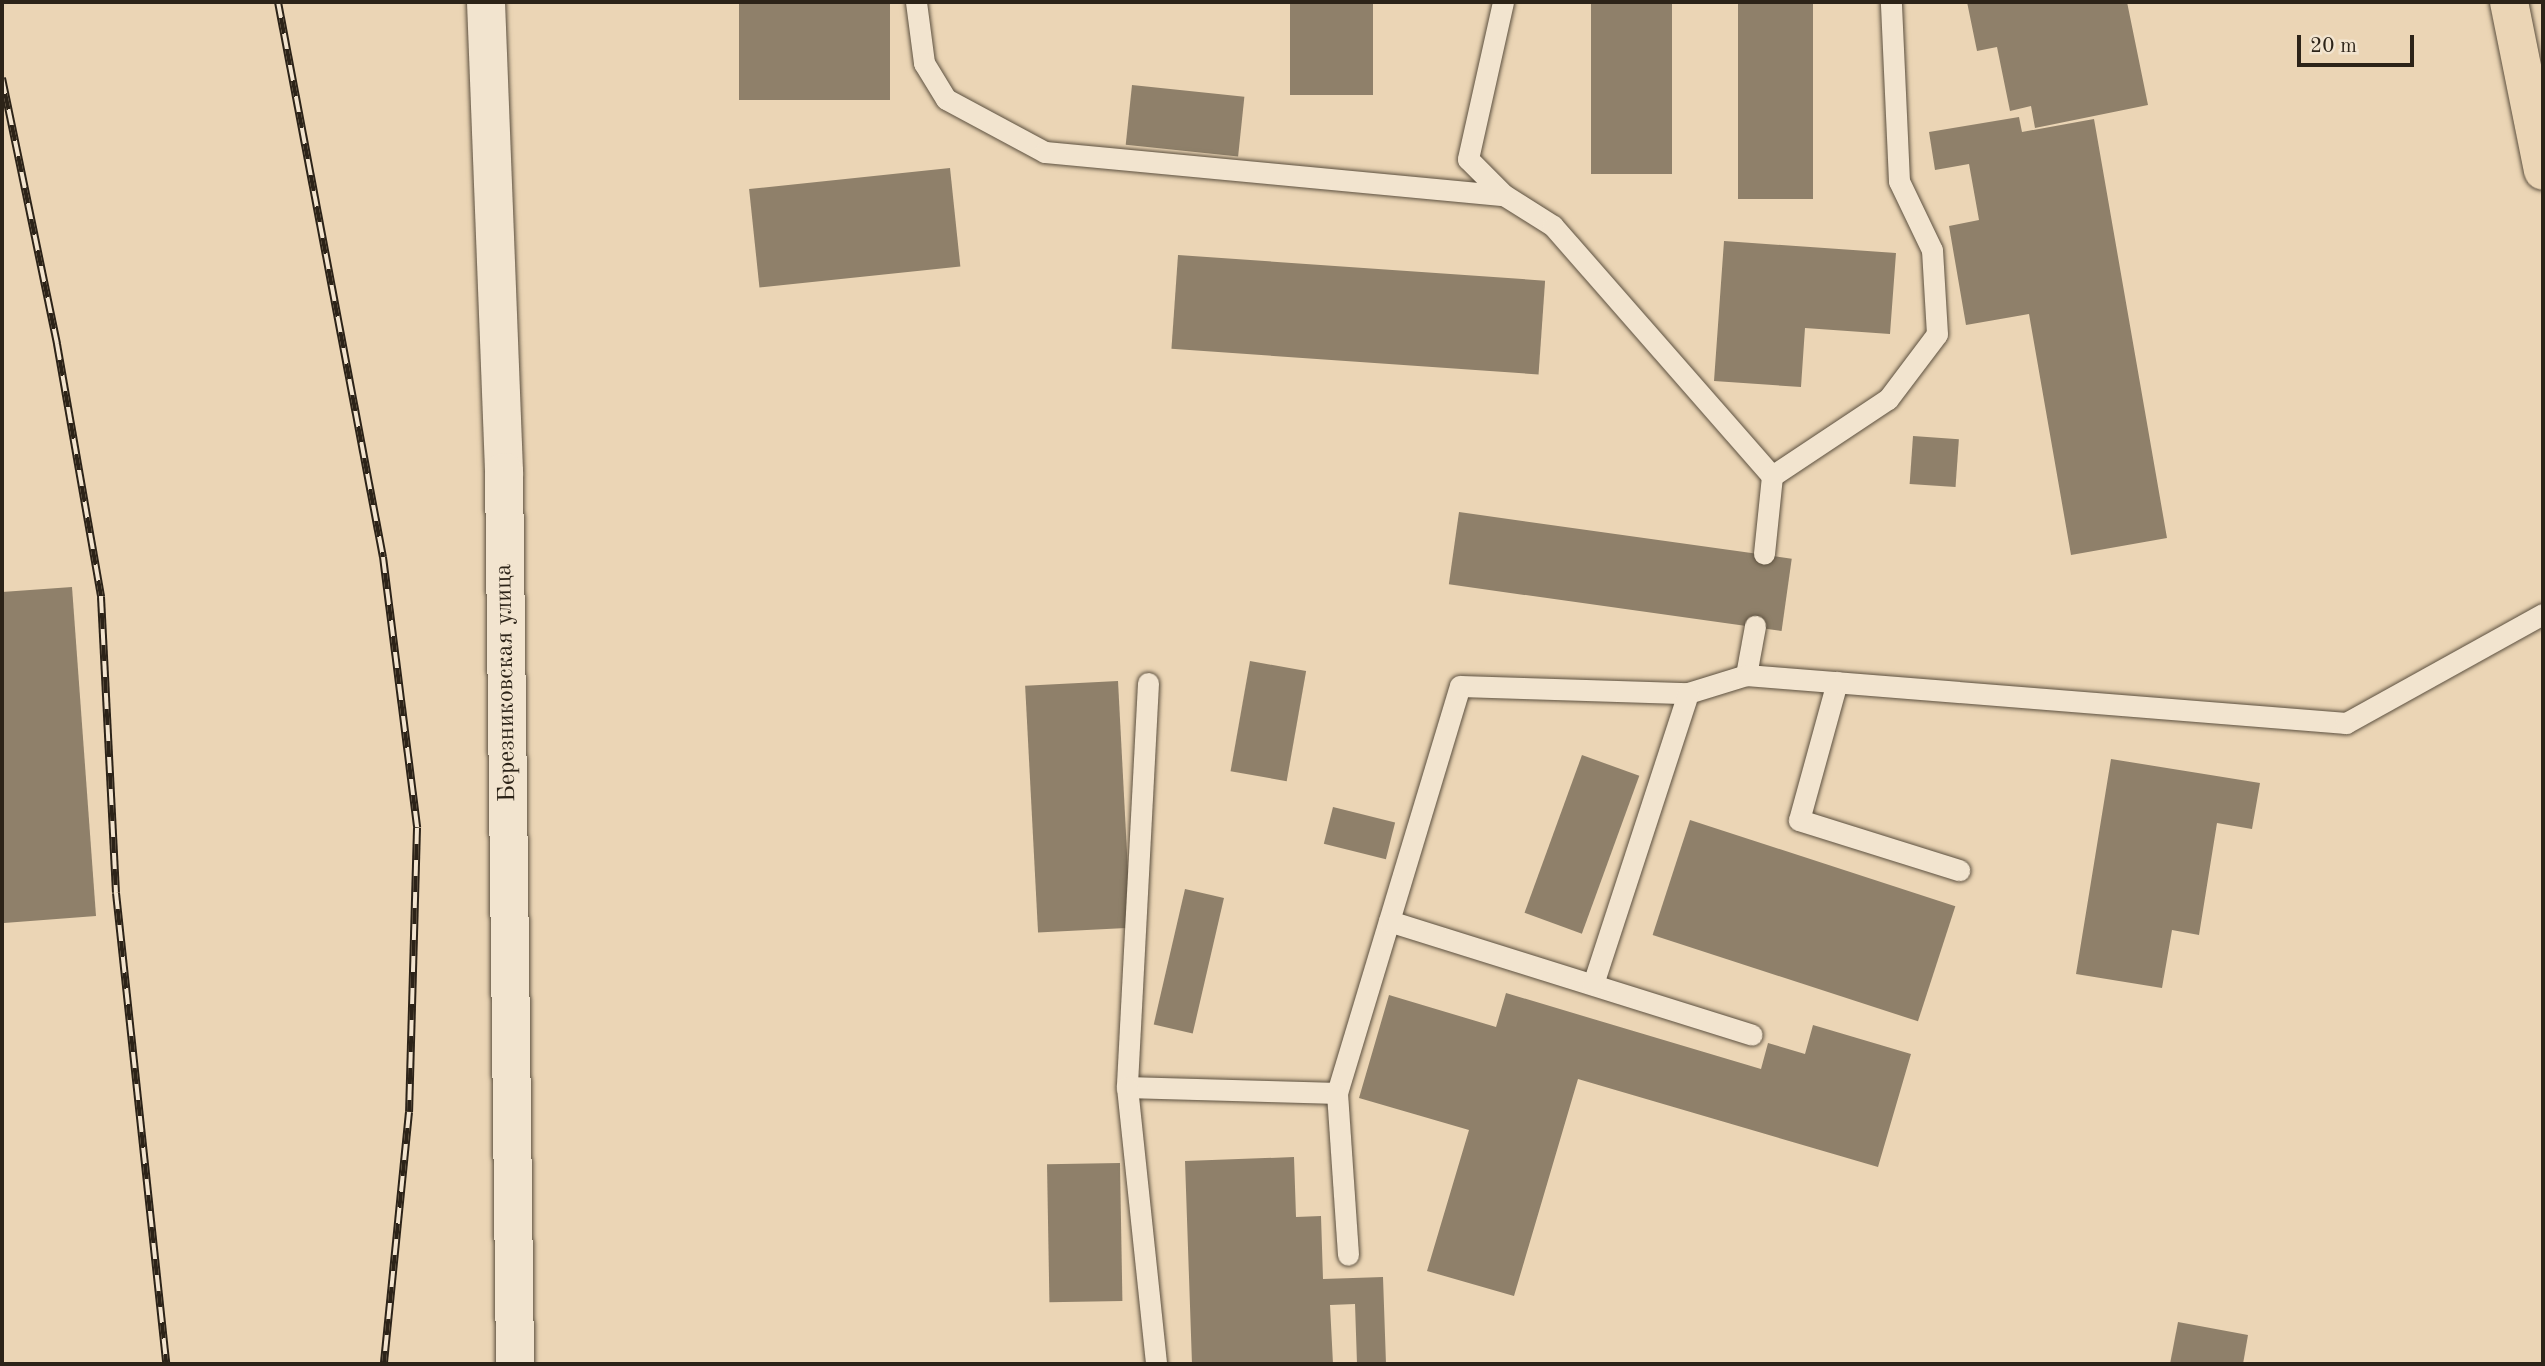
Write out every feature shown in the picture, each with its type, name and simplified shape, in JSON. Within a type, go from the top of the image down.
[{"type":"main road","points":[[2508,2],[2543,171]]},
{"type":"street","name":"Березниковская улица","points":[[486,2],[504,472],[515,1364]]},
{"type":"lane","points":[[916,2],[924,63],[946,99],[1045,152],[1504,195]]},
{"type":"lane","points":[[1503,2],[1468,159],[1504,195],[1553,226],[1772,476],[1764,554]]},
{"type":"lane","points":[[1772,476],[1888,399],[1937,334],[1931,250],[1899,181],[1891,2]]},
{"type":"lane","points":[[1349,1255],[1337,1093],[1460,686],[1688,693],[1746,675],[2346,723],[2543,614]]},
{"type":"lane","points":[[1746,675],[1755,626]]},
{"type":"lane","points":[[1837,682],[1799,820],[1959,870]]},
{"type":"lane","points":[[1148,683],[1127,1087],[1156,1364]]},
{"type":"lane","points":[[1593,984],[1688,693]]},
{"type":"lane","points":[[1389,921],[1752,1035]]},
{"type":"lane","points":[[1127,1087],[1337,1093]]},
{"type":"building","points":[[739,2],[890,2],[890,100],[739,100]]},
{"type":"building","points":[[1290,2],[1373,2],[1373,95],[1290,95]]},
{"type":"building","points":[[1591,2],[1672,2],[1672,174],[1591,174]]},
{"type":"building","points":[[1738,2],[1813,2],[1813,199],[1738,199]]},
{"type":"building","points":[[1967,2],[2127,2],[2148,105],[2035,128],[2031,106],[2010,111],[1997,47],[1977,51]]},
{"type":"building","points":[[1132,85],[1244,97],[1238,156],[1126,145]]},
{"type":"building","points":[[2019,117],[2022,132],[2094,119],[2167,538],[2071,555],[2029,314],[1966,325],[1949,226],[1979,220],[1969,164],[1935,170],[1929,132]]},
{"type":"building","points":[[950,168],[960,266],[759,288],[749,189]]},
{"type":"building","points":[[1724,241],[1896,253],[1890,334],[1805,328],[1801,387],[1714,381]]},
{"type":"building","points":[[1178,255],[1545,281],[1539,374],[1171,349]]},
{"type":"building","points":[[1913,436],[1959,439],[1956,487],[1910,484]]},
{"type":"building","points":[[1459,512],[1792,559],[1782,631],[1449,584]]},
{"type":"building","points":[[72,587],[96,916],[4,923],[2,592]]},
{"type":"building","points":[[1250,661],[1306,671],[1287,781],[1231,771]]},
{"type":"building","points":[[1118,681],[1131,928],[1038,933],[1025,686]]},
{"type":"building","points":[[1582,755],[1639,776],[1582,934],[1525,913]]},
{"type":"building","points":[[2111,759],[2260,783],[2252,829],[2217,823],[2199,935],[2172,930],[2162,988],[2076,974]]},
{"type":"building","points":[[1333,807],[1395,822],[1386,859],[1324,844]]},
{"type":"building","points":[[1690,820],[1955,906],[1918,1021],[1653,935]]},
{"type":"building","points":[[1185,889],[1224,898],[1193,1033],[1154,1024]]},
{"type":"building","points":[[1506,993],[1761,1069],[1768,1043],[1805,1054],[1813,1025],[1911,1054],[1878,1167],[1578,1079],[1514,1296],[1427,1271],[1469,1130],[1359,1098],[1389,995],[1496,1027]]},
{"type":"building","points":[[1294,1157],[1296,1217],[1321,1216],[1323,1279],[1383,1277],[1386,1364],[1357,1364],[1355,1304],[1330,1305],[1333,1364],[1192,1364],[1185,1161]]},
{"type":"building","points":[[1120,1163],[1122,1301],[1049,1302],[1047,1164]]},
{"type":"building","points":[[2178,1322],[2248,1335],[2243,1364],[2170,1364]]},
{"type":"railway","points":[[278,2],[383,557],[417,828],[409,1112],[384,1364]]},
{"type":"railway","points":[[2,78],[57,344],[101,597],[116,893],[166,1364]]}]
